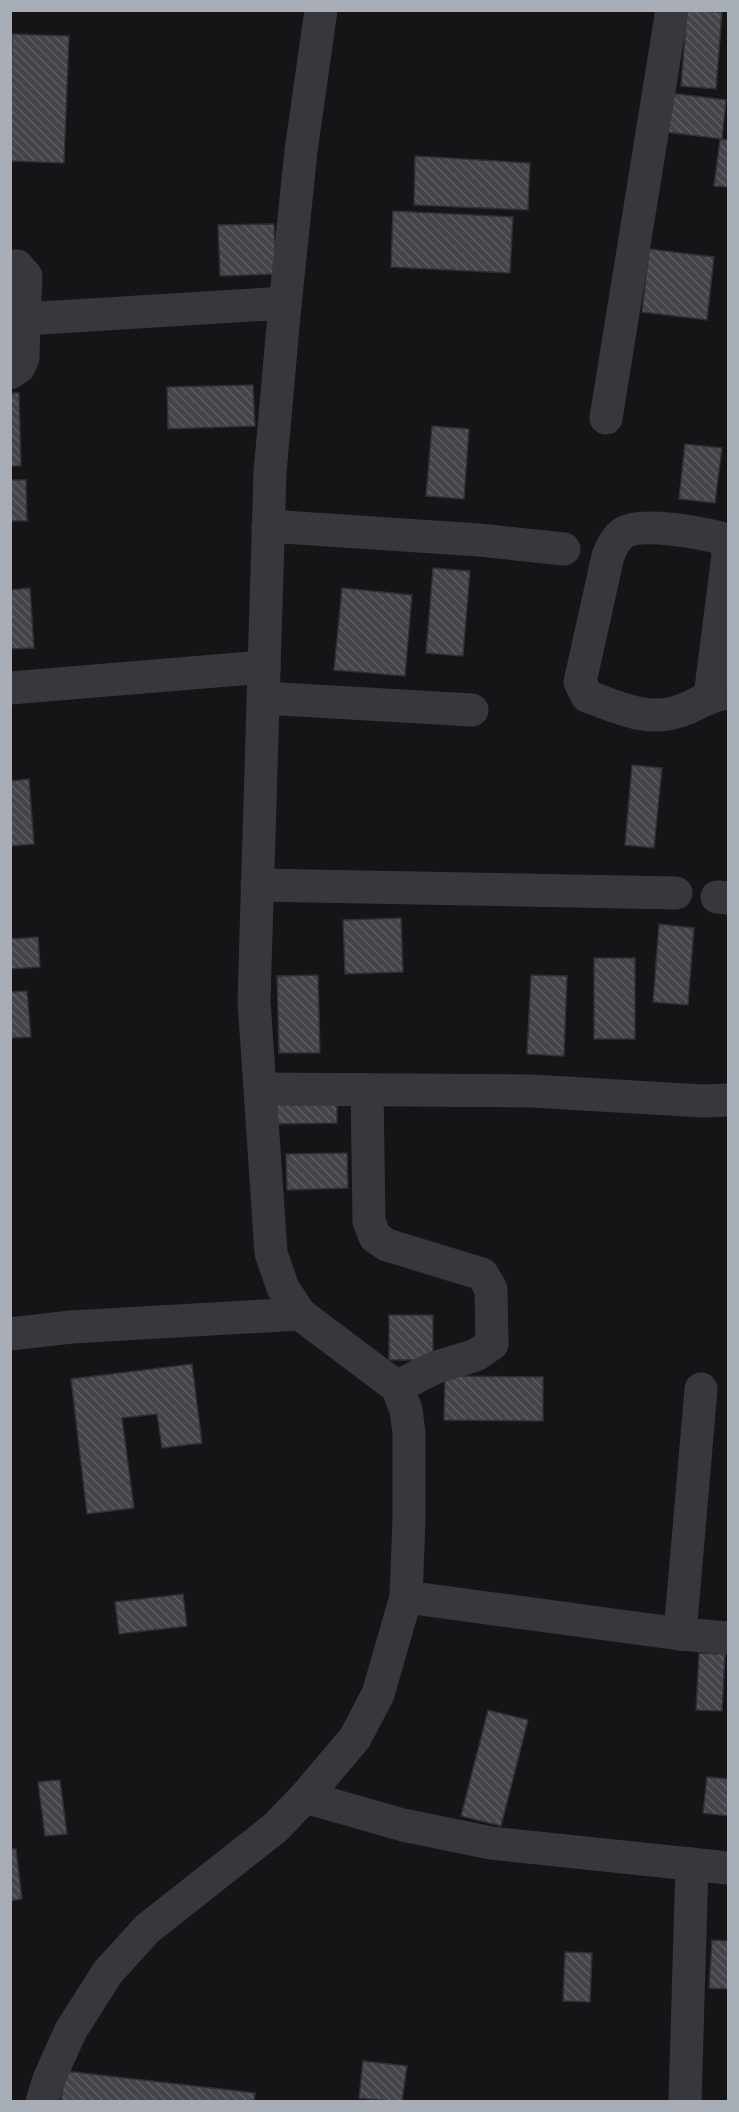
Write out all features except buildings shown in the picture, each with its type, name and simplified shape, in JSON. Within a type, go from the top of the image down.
[{"type":"street","points":[[42,2102],[71,2030],[108,1972],[147,1929],[274,1828],[305,1797],[355,1738],[378,1694],[406,1597],[409,1433],[406,1410],[397,1387],[300,1314],[283,1288],[271,1253],[254,1000],[270,472],[285,303],[321,10]]},
{"type":"street","points":[[606,418],[672,10]]},
{"type":"street","points":[[10,266],[17,266],[26,276],[23,358],[19,368],[10,373]]},
{"type":"street","points":[[24,319],[285,303]]},
{"type":"street","points":[[268,526],[479,540],[564,549]]},
{"type":"street","points":[[729,549],[721,538],[681,529],[624,532],[614,542],[608,556],[580,682],[587,696],[634,714],[658,715],[683,710],[719,695],[729,555]]},
{"type":"street","points":[[10,688],[263,683],[472,710]]},
{"type":"street","points":[[257,885],[676,893]]},
{"type":"street","points":[[261,1089],[532,1090],[703,1101],[729,1100]]},
{"type":"street","points":[[368,1090],[369,1221],[375,1237],[387,1245],[482,1274],[491,1289],[492,1344],[476,1355],[434,1368],[397,1387]]},
{"type":"street","points":[[10,1334],[71,1327],[300,1314]]},
{"type":"street","points":[[680,1634],[701,1389]]},
{"type":"street","points":[[406,1597],[680,1634],[729,1638]]},
{"type":"street","points":[[305,1797],[404,1825],[491,1843],[729,1868]]},
{"type":"street","points":[[685,2102],[692,1864]]}]
